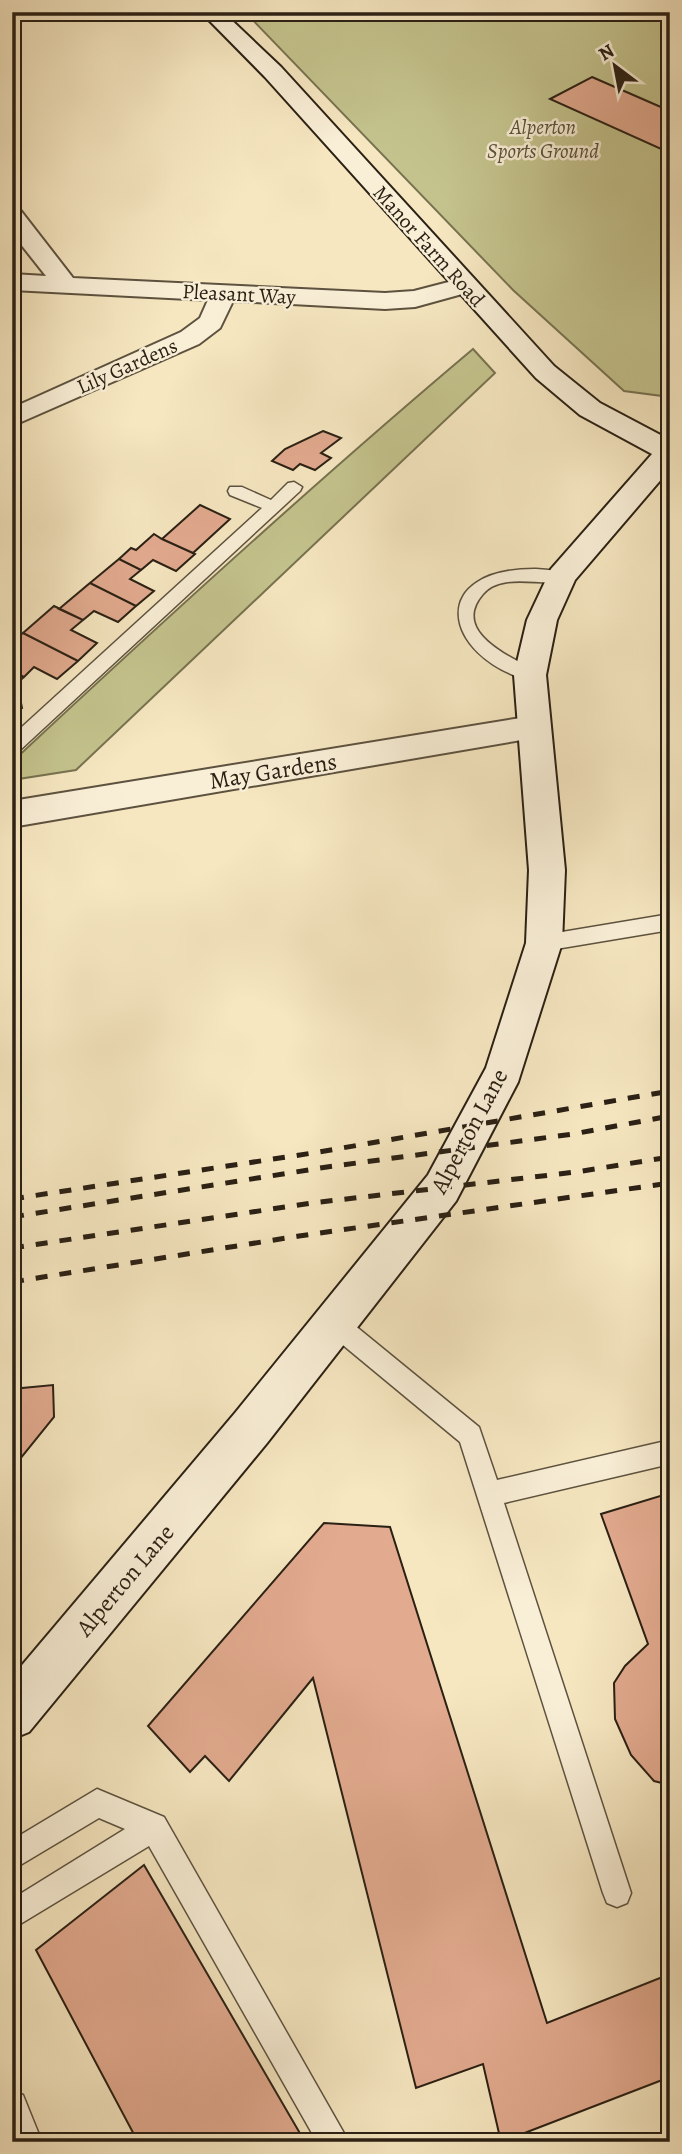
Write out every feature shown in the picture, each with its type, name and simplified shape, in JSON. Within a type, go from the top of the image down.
[{"type":"street","name":"Manor Farm Road","points":[[211,12],[273,72],[464,286],[545,372],[590,409],[670,451]]},
{"type":"street","points":[[12,216],[66,285]]},
{"type":"street","name":"Pleasant Way","points":[[12,282],[384,301],[415,299],[464,286]]},
{"type":"street","name":"Lily Gardens","points":[[12,418],[190,338],[211,322],[223,294]]},
{"type":"street","name":"Alperton Lane","points":[[12,1715],[242,1439],[442,1188],[504,1071],[544,943],[547,870],[530,675],[542,620],[562,576],[670,451]]},
{"type":"street","name":"May Gardens","points":[[12,814],[533,728]]},
{"type":"lane","points":[[12,747],[294,487]]},
{"type":"lane","points":[[236,491],[273,507]]},
{"type":"lane","points":[[530,675],[487,650],[470,634],[466,614],[472,594],[493,579],[520,575],[562,576]]},
{"type":"lane","points":[[544,943],[670,922]]},
{"type":"lane","points":[[334,1323],[470,1435],[617,1893]]},
{"type":"lane","points":[[489,1494],[670,1452]]},
{"type":"lane","points":[[12,1856],[97,1803],[154,1826],[334,2142]]},
{"type":"lane","points":[[12,1915],[154,1826]]},
{"type":"lane","points":[[12,2106],[27,2142]]},
{"type":"green space","name":"Alperton Sports Ground","points":[[245,12],[670,12],[670,397],[624,391],[513,290]]},
{"type":"green space","points":[[473,349],[495,373],[76,770],[12,780],[12,762],[240,552]]},
{"type":"building","points":[[592,77],[670,111],[670,153],[550,99]]},
{"type":"building","points":[[323,431],[341,438],[321,453],[331,458],[315,470],[300,464],[293,470],[272,461],[285,449]]},
{"type":"building","points":[[200,505],[230,519],[193,553],[162,539]]},
{"type":"building","points":[[154,534],[195,554],[176,571],[153,560],[141,570],[119,559],[131,548],[136,550]]},
{"type":"building","points":[[119,559],[141,570],[130,579],[154,591],[136,606],[90,583]]},
{"type":"building","points":[[90,583],[136,606],[118,622],[94,611],[83,620],[59,609]]},
{"type":"building","points":[[54,606],[83,620],[71,630],[97,643],[78,661],[23,633]]},
{"type":"building","points":[[23,633],[78,661],[57,679],[34,667],[24,677],[12,671],[12,642]]},
{"type":"building","points":[[12,671],[24,677],[17,683],[22,708],[12,710]]},
{"type":"building","points":[[53,1385],[54,1417],[12,1469],[12,1389]]},
{"type":"building","points":[[670,1493],[670,1785],[654,1781],[631,1755],[615,1719],[614,1683],[625,1666],[648,1644],[601,1514]]},
{"type":"building","points":[[324,1523],[390,1527],[547,2023],[670,1974],[670,2077],[501,2142],[483,2064],[416,2088],[313,1678],[229,1781],[205,1756],[190,1772],[148,1726]]},
{"type":"building","points":[[144,1865],[305,2142],[138,2142],[36,1950]]},
{"type":"railway","points":[[12,1199],[319,1152],[670,1091]]},
{"type":"railway","points":[[12,1217],[327,1167],[573,1134],[670,1116]]},
{"type":"railway","points":[[12,1248],[312,1203],[576,1172],[670,1157]]},
{"type":"railway","points":[[12,1282],[299,1236],[670,1183]]}]
